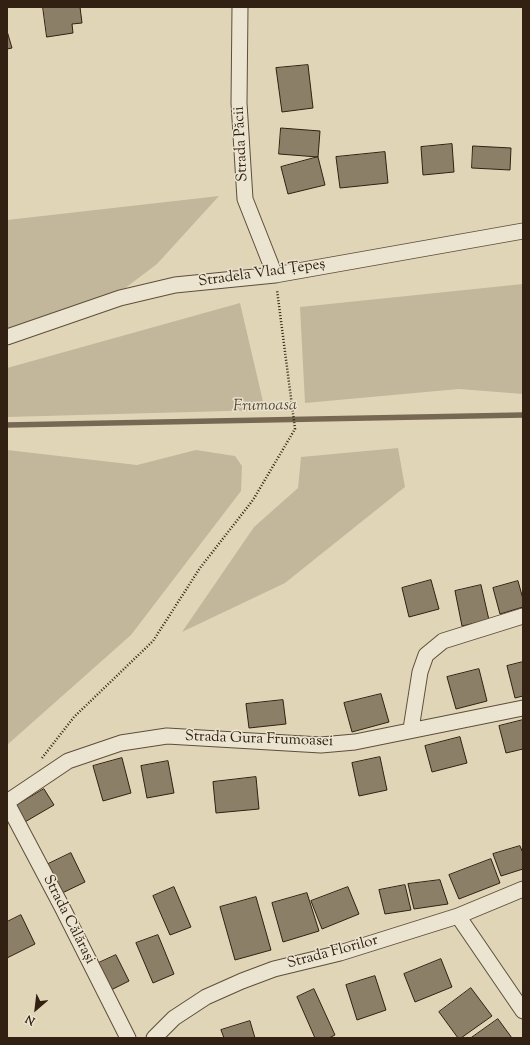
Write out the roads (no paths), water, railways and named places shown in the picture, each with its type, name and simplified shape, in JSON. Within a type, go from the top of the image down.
[{"type":"street","name":"Strada Păcii","points":[[240,7],[239,103],[245,199],[275,275]]},
{"type":"street","name":"Stradela Vlad Țepeş","points":[[7,337],[120,298],[175,285],[275,275],[523,231]]},
{"type":"street","points":[[411,729],[420,672],[426,655],[442,641],[523,616]]},
{"type":"street","name":"Strada Gura Frumoasei","points":[[7,802],[68,762],[121,743],[167,736],[321,745],[356,742],[411,729],[523,708]]},
{"type":"street","name":"Strada Călărași","points":[[7,802],[128,1038]]},
{"type":"street","name":"Strada Florilor","points":[[154,1038],[174,1018],[206,997],[242,981],[274,969],[340,953],[458,916],[523,889]]},
{"type":"street","points":[[458,916],[523,1011]]},
{"type":"waterway","name":"Frumoasa","points":[[7,425],[523,415]]}]
